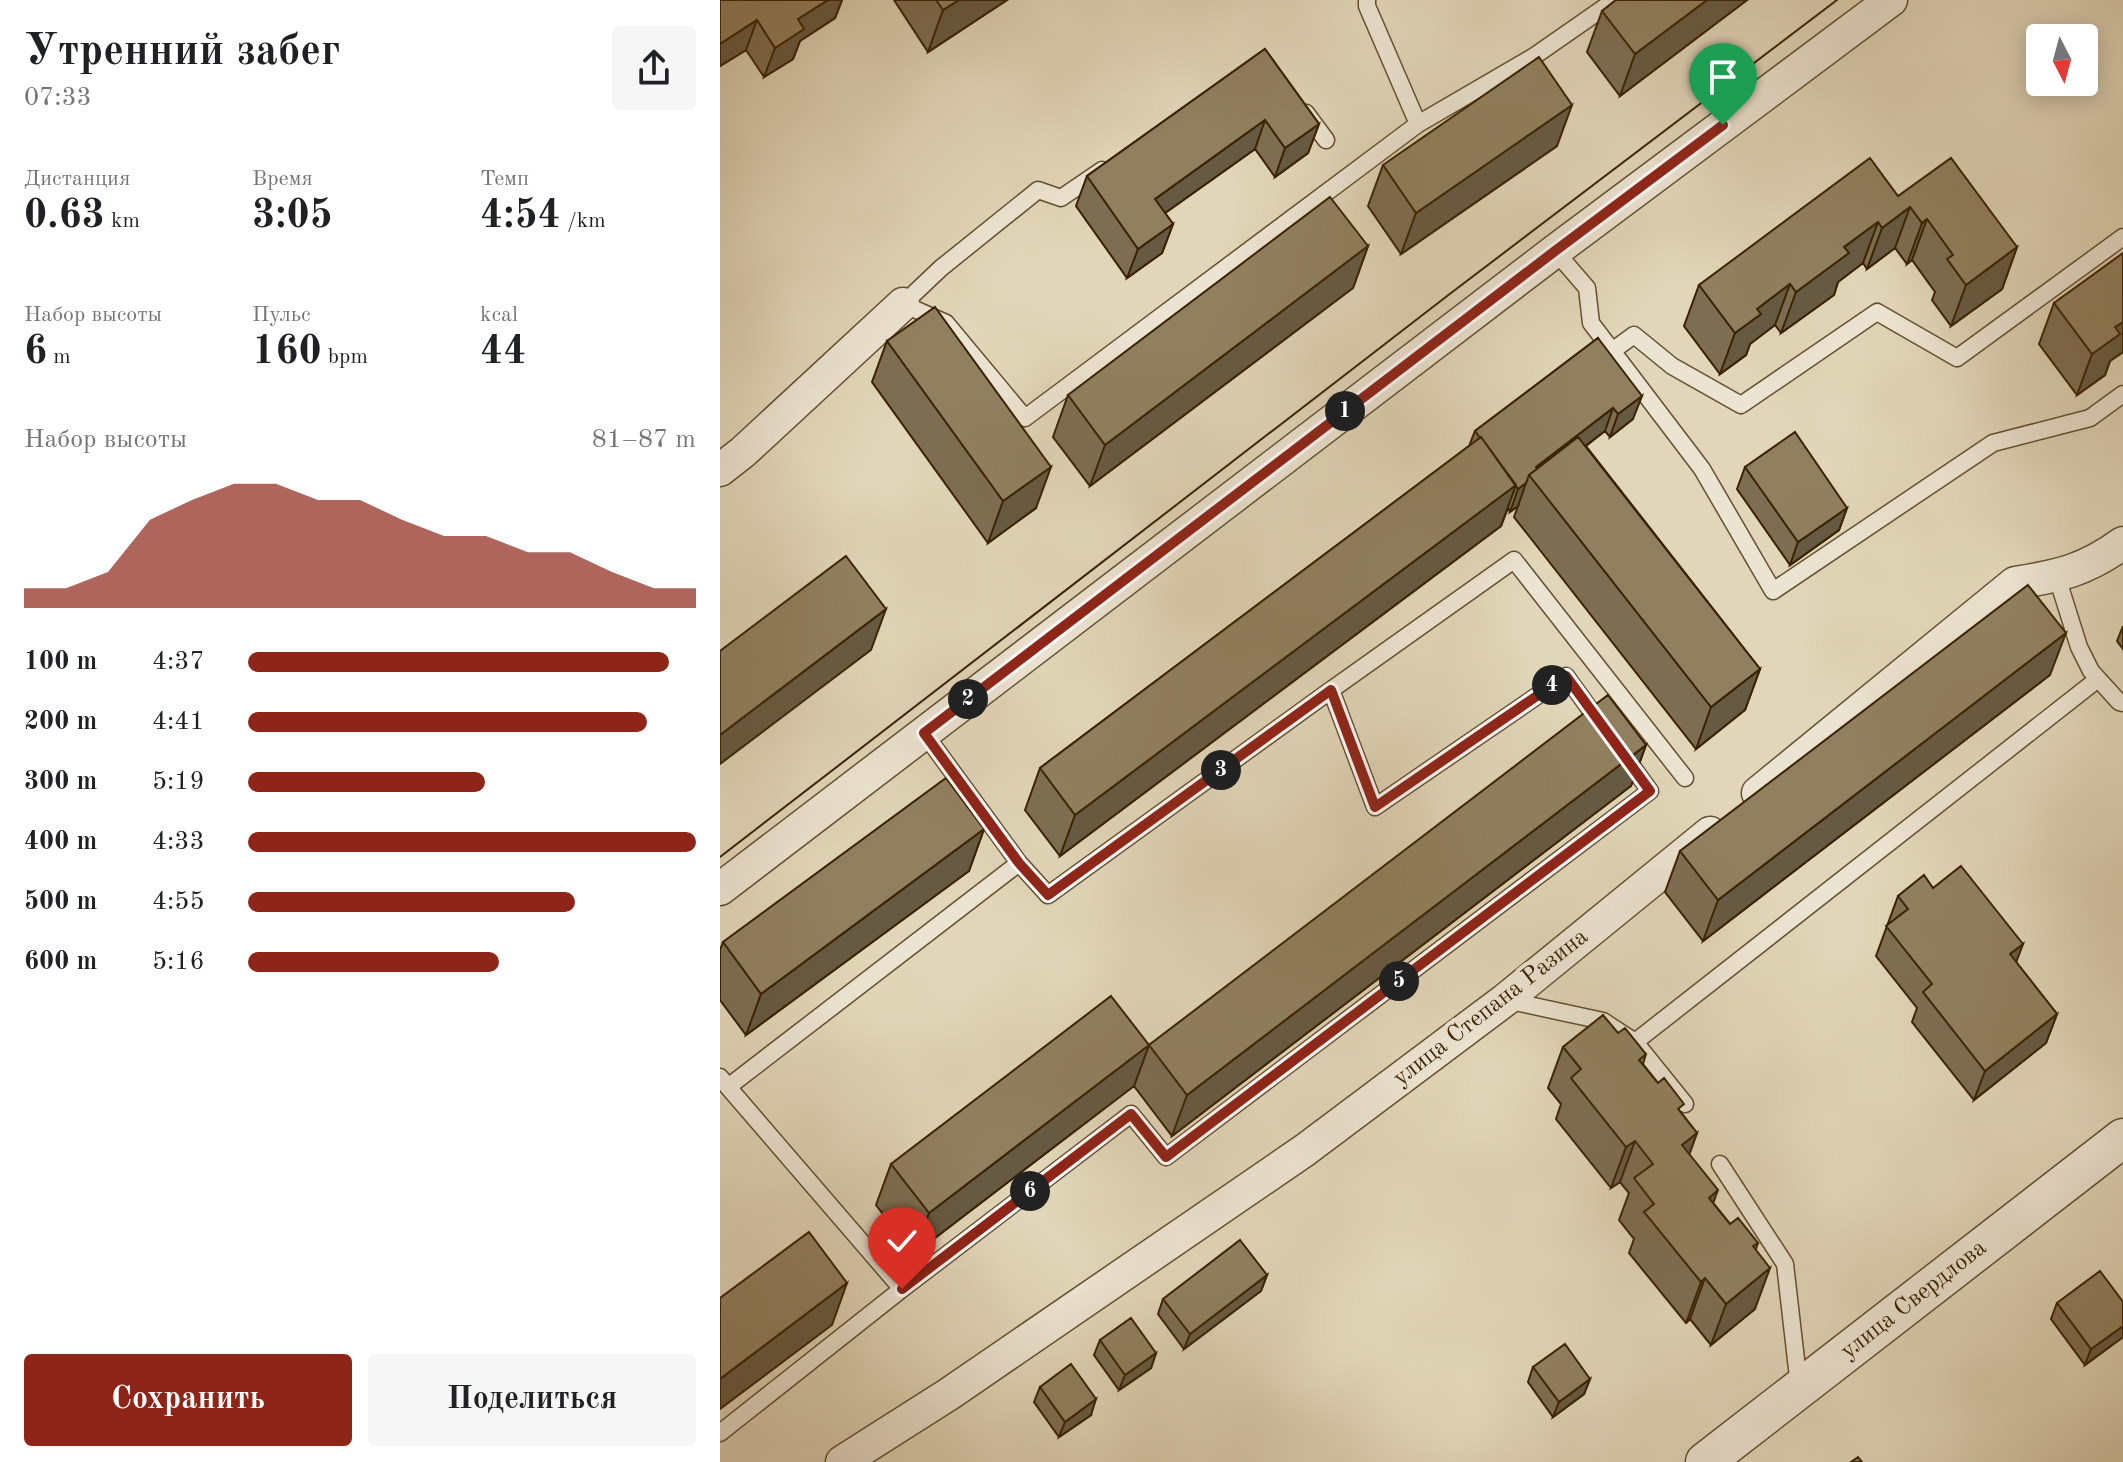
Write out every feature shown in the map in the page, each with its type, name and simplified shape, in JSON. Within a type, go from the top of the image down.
[{"type":"street","points":[[720,889],[1555,251],[1891,0]]},
{"type":"street","points":[[720,470],[903,304]]},
{"type":"street","name":"улица Степана Разина","points":[[842,1462],[949,1394],[1305,1150],[1505,1000],[2015,583],[2057,577],[2101,559],[2123,543]]},
{"type":"street","name":"улица Свердлова","points":[[1705,1462],[2123,1138]]},
{"type":"lane","points":[[1367,0],[1418,124]]},
{"type":"lane","points":[[1112,162],[1061,198],[1038,190],[941,268],[903,304],[946,323],[1025,418],[1418,124],[1533,57],[1615,0]]},
{"type":"lane","points":[[1300,104],[1326,140]]},
{"type":"lane","points":[[1612,351],[1634,335],[1672,366],[1741,405],[1877,312],[1957,358],[2123,237]]},
{"type":"lane","points":[[1555,251],[1587,288],[1591,323],[1702,469],[1773,591],[1993,443],[2090,418],[2123,394]]},
{"type":"lane","points":[[924,733],[1019,863],[1048,895],[1514,560],[1685,778]]},
{"type":"lane","points":[[2057,577],[2079,647],[2091,671],[2123,703]]},
{"type":"lane","points":[[720,1433],[1131,1114],[1166,1157],[1650,791],[1566,676],[1375,807],[1331,690]]},
{"type":"lane","points":[[1635,1042],[2098,679]]},
{"type":"lane","points":[[902,1289],[724,1082],[1019,863]]},
{"type":"lane","points":[[1505,1000],[1603,1021],[1635,1042],[1685,1104]]},
{"type":"lane","points":[[1720,1164],[1785,1264],[1800,1389]]},
{"type":"building","points":[[720,0],[828,0],[798,19],[804,29],[775,48],[757,20],[720,44]]},
{"type":"building","points":[[936,0],[959,0],[943,10]]},
{"type":"building","points":[[1616,0],[1707,0],[1635,54],[1602,11]]},
{"type":"building","points":[[1265,49],[1319,124],[1285,148],[1265,120],[1155,199],[1173,224],[1138,249],[1087,176]]},
{"type":"building","points":[[1539,57],[1572,105],[1416,213],[1383,165]]},
{"type":"building","points":[[1870,158],[1898,196],[1951,158],[2017,247],[1966,285],[1947,259],[1953,255],[1927,219],[1922,223],[1910,207],[1882,228],[1878,222],[1844,247],[1849,253],[1796,292],[1790,284],[1757,309],[1761,314],[1735,333],[1699,285]]},
{"type":"building","points":[[1330,197],[1368,246],[1105,445],[1068,395]]},
{"type":"building","points":[[2123,253],[2123,322],[2115,327],[2120,334],[2092,354],[2054,303]]},
{"type":"building","points":[[935,307],[1051,467],[1003,501],[887,341]]},
{"type":"building","points":[[1598,338],[1642,396],[1618,414],[1613,408],[1536,467],[1518,489],[1475,431]]},
{"type":"building","points":[[1795,432],[1847,508],[1798,542],[1745,467]]},
{"type":"building","points":[[1481,437],[1516,485],[1075,815],[1040,768]]},
{"type":"building","points":[[1578,437],[1760,669],[1711,707],[1529,475]]},
{"type":"building","points":[[846,556],[886,609],[720,735],[720,651]]},
{"type":"building","points":[[2028,585],[2066,633],[1718,900],[1680,851]]},
{"type":"building","points":[[1608,695],[1646,745],[1187,1095],[1149,1045]]},
{"type":"building","points":[[946,778],[984,829],[761,994],[723,942]]},
{"type":"building","points":[[1961,866],[2023,944],[2010,954],[2057,1014],[1985,1071],[1923,992],[1932,984],[1886,926],[1908,909],[1898,896],[1924,875],[1933,888]]},
{"type":"building","points":[[1111,996],[1149,1045],[929,1213],[891,1164]]},
{"type":"building","points":[[1603,1015],[1618,1033],[1625,1028],[1646,1054],[1639,1060],[1658,1083],[1664,1078],[1684,1104],[1678,1109],[1697,1133],[1682,1145],[1718,1190],[1709,1198],[1730,1224],[1738,1218],[1758,1243],[1753,1246],[1770,1268],[1726,1304],[1705,1278],[1701,1282],[1644,1212],[1654,1204],[1634,1178],[1653,1164],[1635,1141],[1626,1147],[1571,1078],[1581,1069],[1563,1047]]},
{"type":"building","points":[[809,1232],[847,1283],[720,1379],[720,1298]]},
{"type":"building","points":[[1240,1240],[1267,1275],[1190,1334],[1163,1299]]},
{"type":"building","points":[[2100,1271],[2123,1302],[2123,1326],[2091,1349],[2057,1303]]},
{"type":"building","points":[[1131,1318],[1156,1353],[1125,1375],[1100,1340]]},
{"type":"building","points":[[1565,1344],[1590,1379],[1559,1402],[1533,1367]]},
{"type":"building","points":[[1071,1364],[1096,1399],[1065,1422],[1040,1387]]},
{"type":"tram line","points":[[720,857],[1451,293],[1837,0]]},
{"type":"route","points":[[902,1289],[1131,1114],[1166,1157],[1650,791],[1566,676],[1375,807],[1331,690],[1048,895],[1019,863],[924,733],[1723,125]]}]
